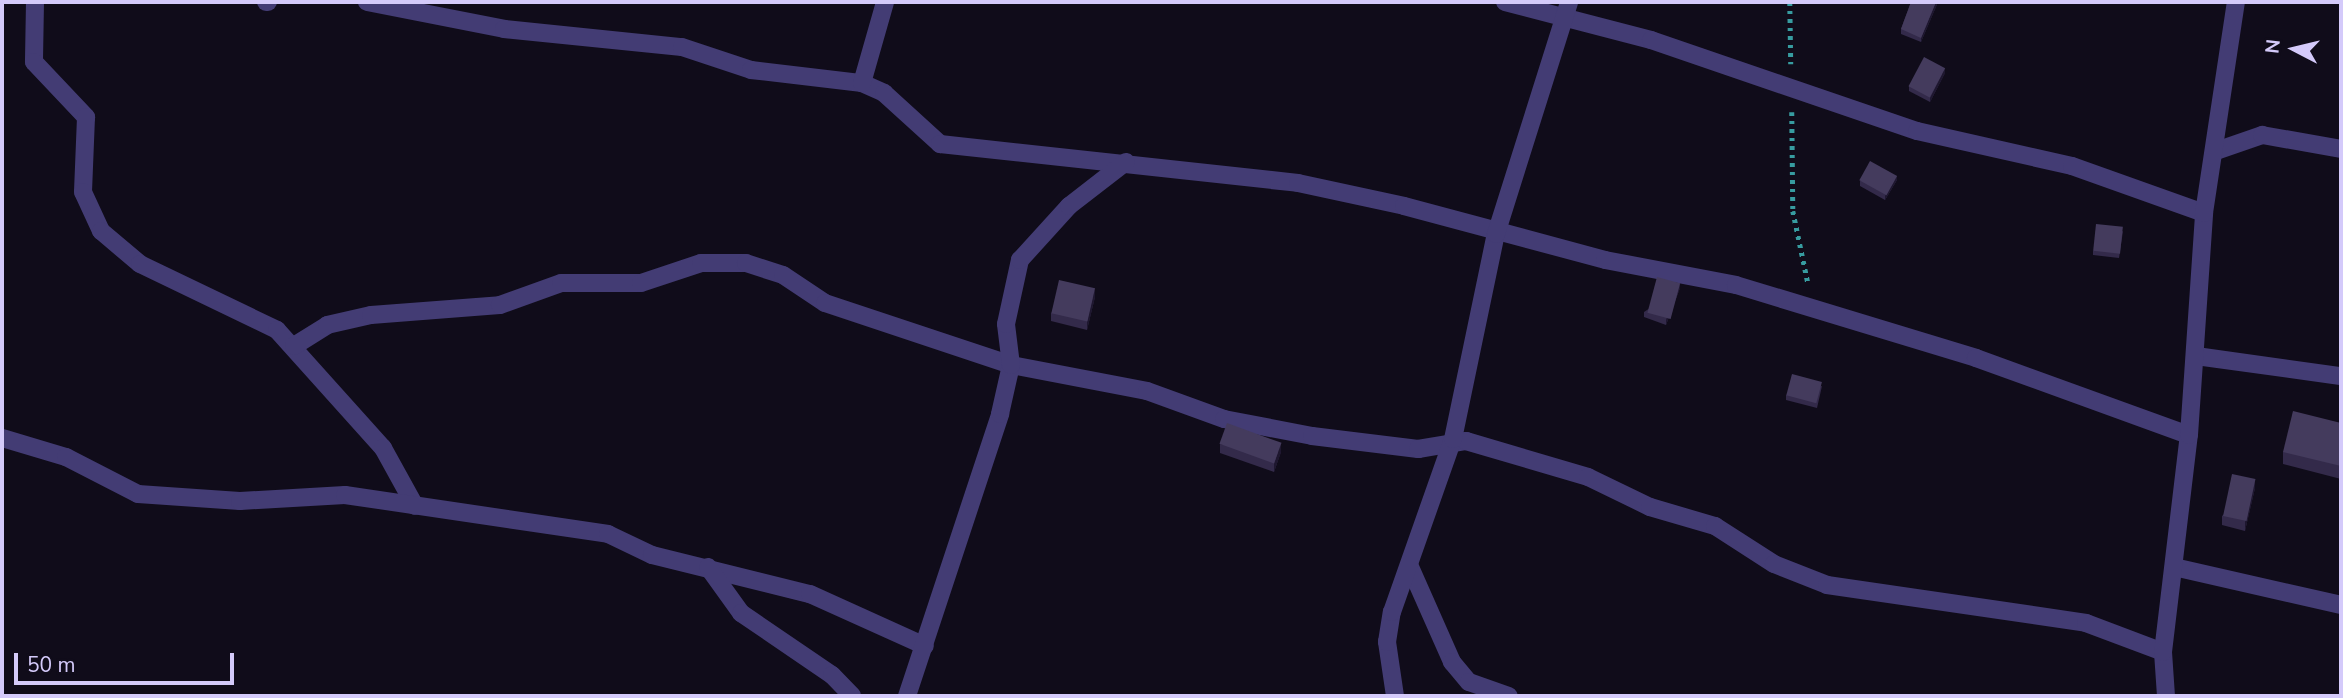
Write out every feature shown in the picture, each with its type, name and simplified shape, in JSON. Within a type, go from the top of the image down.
[{"type":"street","points":[[35,2],[34,62],[86,117],[83,192],[102,231],[140,264],[218,306],[266,324],[293,346],[383,449],[415,506]]},
{"type":"street","points":[[367,2],[504,29],[681,47],[751,69],[862,83],[884,93],[940,144],[1126,162],[1298,183],[1496,234],[1813,308],[2189,435]]},
{"type":"street","points":[[862,83],[885,2]]},
{"type":"street","points":[[1505,2],[1565,20],[1650,40],[1917,131],[2072,166],[2204,214]]},
{"type":"street","points":[[1395,696],[1387,642],[1453,439],[1496,234],[1569,2]]},
{"type":"street","points":[[2166,696],[2163,652],[2189,435],[2204,214],[2216,151],[2236,2]]},
{"type":"street","points":[[2216,151],[2262,135],[2341,149]]},
{"type":"street","points":[[907,696],[925,646],[1011,365],[1004,342],[1020,260],[1069,206],[1126,162]]},
{"type":"street","points":[[293,346],[327,325],[371,314],[499,305],[561,283],[641,283],[721,260],[768,269],[825,303],[1011,365],[1147,391],[1224,419],[1312,436],[1418,449],[1453,439],[1588,477],[1650,507],[1715,526],[1774,564],[1827,585],[2086,623],[2163,652]]},
{"type":"street","points":[[2196,356],[2341,376]]},
{"type":"street","points":[[2,438],[66,457],[138,494],[240,501],[345,495],[608,534],[637,551],[810,594],[925,646]]},
{"type":"street","points":[[708,567],[741,613],[832,675],[852,696]]},
{"type":"street","points":[[1410,567],[1452,662],[1469,682],[1509,696]]},
{"type":"street","points":[[2174,567],[2341,605]]},
{"type":"path","points":[[1790,2],[1793,211],[1813,308]]},
{"type":"building","points":[[1911,2],[1936,2],[1921,38],[1901,29]]},
{"type":"building","points":[[1924,57],[1945,68],[1930,97],[1909,86]]},
{"type":"building","points":[[1870,161],[1897,176],[1886,195],[1859,180]]},
{"type":"building","points":[[2096,224],[2123,227],[2120,254],[2093,251]]},
{"type":"building","points":[[1657,277],[1680,283],[1671,319],[1647,313]]},
{"type":"building","points":[[1059,280],[1095,288],[1087,321],[1051,313]]},
{"type":"building","points":[[1792,374],[1822,382],[1816,403],[1786,395]]},
{"type":"building","points":[[2293,411],[2341,423],[2341,466],[2283,452]]},
{"type":"building","points":[[1227,423],[1282,443],[1274,464],[1219,444]]},
{"type":"building","points":[[2232,474],[2255,479],[2247,521],[2223,516]]}]
